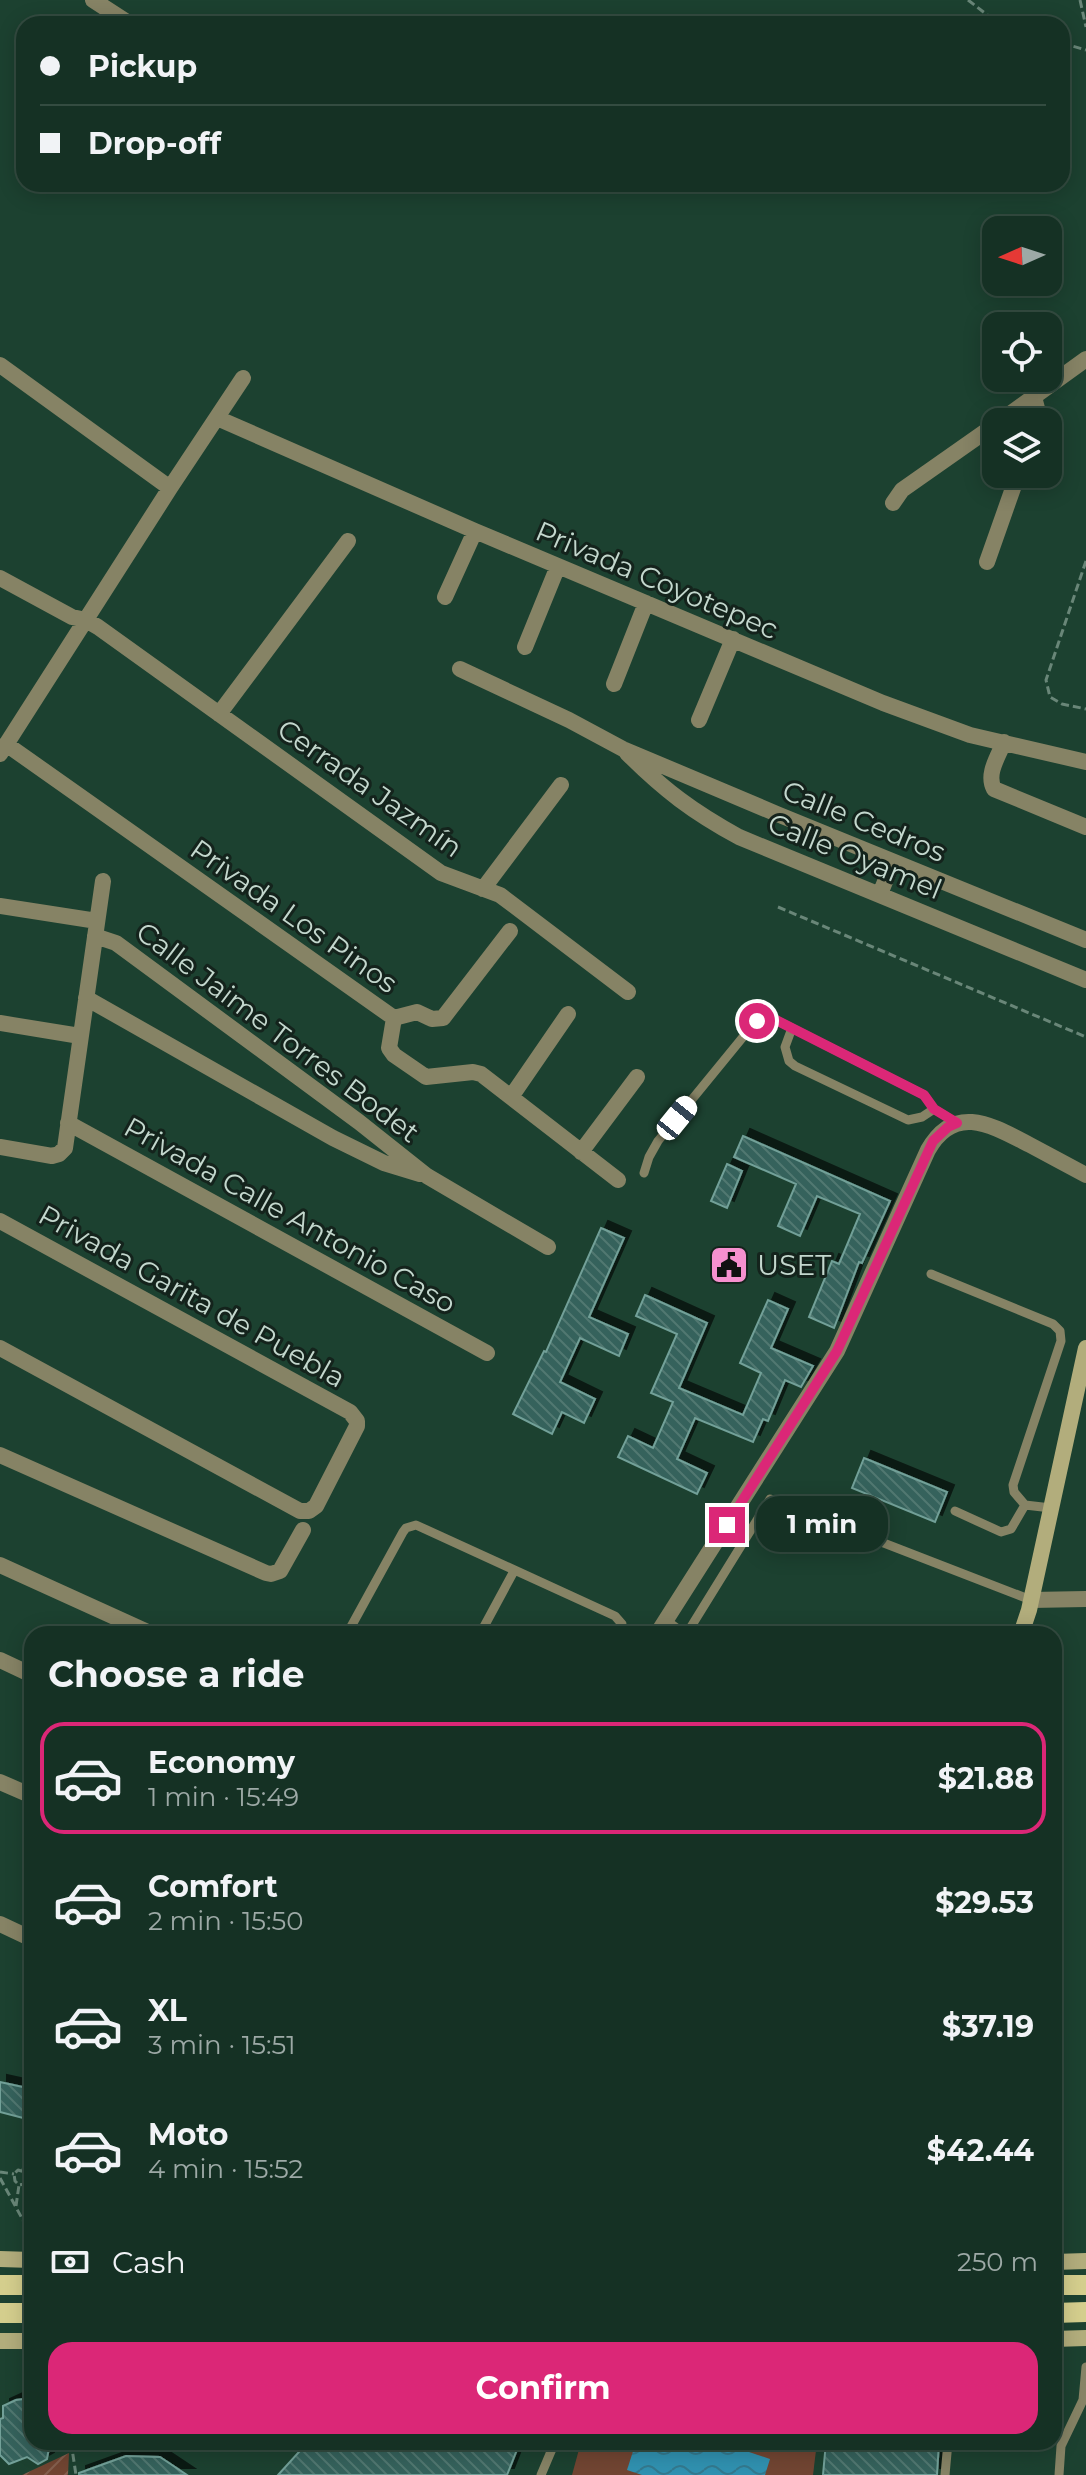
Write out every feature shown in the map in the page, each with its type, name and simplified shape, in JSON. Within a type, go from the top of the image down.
[{"type":"main road","points":[[0,2285],[24,2285]]},
{"type":"main road","points":[[1062,2285],[1086,2285]]},
{"type":"main road","points":[[1062,2313],[1086,2312]]},
{"type":"main road","points":[[0,2313],[24,2313]]},
{"type":"street","points":[[93,0],[118,16]]},
{"type":"street","points":[[1018,408],[1086,359]]},
{"type":"street","points":[[0,365],[170,488]]},
{"type":"street","points":[[3,749],[243,378]]},
{"type":"street","points":[[1034,397],[1037,408]]},
{"type":"street","name":"Privada Coyotepec","points":[[217,418],[883,703],[970,735],[1086,762]]},
{"type":"street","points":[[893,503],[902,490],[982,434]]},
{"type":"street","points":[[987,562],[1013,488]]},
{"type":"street","points":[[445,597],[475,531]]},
{"type":"street","points":[[219,714],[348,541]]},
{"type":"street","points":[[525,647],[558,566]]},
{"type":"street","name":"Cerrada Jazmín","points":[[0,578],[72,617],[86,620],[441,873],[500,895],[628,992]]},
{"type":"street","points":[[614,684],[646,603]]},
{"type":"street","points":[[699,720],[733,639]]},
{"type":"street","points":[[460,669],[623,749]]},
{"type":"street","points":[[1004,742],[991,775],[994,789],[1086,827]]},
{"type":"street","name":"Privada Los Pinos","points":[[3,749],[32,762],[394,1018],[389,1048],[421,1075],[429,1077],[476,1072],[618,1180]]},
{"type":"street","name":"Calle Cedros","points":[[623,749],[1086,940]]},
{"type":"street","name":"Calle Oyamel","points":[[623,749],[660,786],[702,816],[739,837],[1086,980]]},
{"type":"street","points":[[483,889],[561,785]]},
{"type":"street","points":[[880,894],[893,862]]},
{"type":"street","points":[[0,1147],[56,1156],[65,1148],[103,881]]},
{"type":"street","name":"Calle Jaime Torres Bodet","points":[[0,906],[96,928],[346,1112],[427,1176],[548,1247]]},
{"type":"street","points":[[394,1018],[417,1012],[432,1019],[443,1018],[510,931]]},
{"type":"street","name":"Calle Jaime Torres Bodet","points":[[86,998],[333,1138],[384,1163],[427,1176]]},
{"type":"street","points":[[511,1097],[568,1014]]},
{"type":"street","points":[[0,1023],[80,1036]]},
{"type":"street","points":[[581,1152],[637,1077]]},
{"type":"street","name":"Privada Calle Antonio Caso","points":[[68,1123],[487,1353]]},
{"type":"street","points":[[662,1626],[829,1366],[928,1150],[940,1133],[957,1123],[989,1124],[1086,1175]]},
{"type":"street","name":"Privada Garita de Puebla","points":[[0,1221],[350,1412],[357,1421],[356,1431],[316,1506],[309,1511],[300,1511],[0,1348]]},
{"type":"street","points":[[1023,1626],[1086,1348]]},
{"type":"street","points":[[0,1455],[266,1573],[276,1573],[283,1567],[303,1530]]},
{"type":"street","points":[[0,1565],[134,1626]]},
{"type":"street","points":[[1031,1600],[1086,1599]]},
{"type":"street","points":[[0,1660],[24,1671]]},
{"type":"street","points":[[0,1782],[24,1792]]},
{"type":"street","points":[[0,1924],[24,1935]]},
{"type":"street","points":[[0,2259],[24,2260]]},
{"type":"street","points":[[1062,2262],[1086,2261]]},
{"type":"street","points":[[1062,2339],[1086,2338]]},
{"type":"street","points":[[0,2341],[24,2341]]},
{"type":"lane","points":[[644,1173],[658,1141],[752,1026],[763,1019],[770,1018],[792,1028],[924,1095],[934,1109],[957,1123]]},
{"type":"lane","points":[[792,1028],[785,1047],[789,1061],[795,1066],[908,1120],[922,1117],[934,1109]]},
{"type":"lane","points":[[931,1274],[1053,1324],[1060,1331],[1061,1341],[1014,1482],[1014,1492],[1025,1505],[1051,1508]]},
{"type":"lane","points":[[691,1626],[770,1499],[1031,1600]]},
{"type":"lane","points":[[955,1511],[1001,1532],[1011,1529],[1025,1505]]},
{"type":"lane","points":[[351,1626],[403,1532],[411,1526],[421,1527],[615,1616],[622,1626]]},
{"type":"lane","points":[[484,1626],[514,1571]]},
{"type":"lane","points":[[1062,2444],[1083,2400],[1086,2367]]},
{"type":"lane","points":[[541,2475],[552,2450]]},
{"type":"lane","points":[[945,2475],[947,2450]]},
{"type":"lane","points":[[1059,2475],[1061,2450]]},
{"type":"path","points":[[968,0],[989,16]]},
{"type":"path","points":[[1080,0],[1086,27]]},
{"type":"path","points":[[1086,561],[1046,680],[1050,697],[1062,704],[1086,709]]},
{"type":"path","points":[[778,907],[1086,1037]]},
{"type":"path","points":[[24,2165],[23,2170],[14,2174],[0,2175],[24,2222]]},
{"type":"path","points":[[14,2174],[19,2185]]},
{"type":"path","points":[[19,2185],[24,2184]]},
{"type":"path","points":[[16,2206],[19,2185]]},
{"type":"path","points":[[72,2450],[76,2475]]},
{"type":"shaded area","points":[[579,2450],[816,2450],[813,2475],[572,2475]]},
{"type":"shaded area","points":[[69,2453],[68,2475],[22,2475]]},
{"type":"water","points":[[633,2450],[743,2450],[770,2459],[765,2475],[642,2475],[627,2470]]},
{"type":"building","points":[[743,1136],[890,1201],[862,1263],[859,1262],[834,1328],[809,1317],[832,1261],[839,1264],[860,1214],[817,1196],[800,1236],[778,1226],[796,1184],[734,1157]]},
{"type":"building","points":[[727,1164],[742,1171],[727,1208],[711,1201]]},
{"type":"building","points":[[601,1228],[624,1238],[589,1317],[628,1334],[619,1356],[580,1338],[560,1382],[595,1399],[584,1423],[562,1412],[552,1434],[513,1414],[546,1352]]},
{"type":"building","points":[[645,1295],[707,1323],[679,1388],[743,1415],[761,1373],[740,1363],[768,1300],[788,1309],[771,1348],[813,1366],[801,1387],[785,1380],[768,1421],[763,1419],[753,1442],[695,1418],[677,1459],[707,1473],[697,1494],[618,1457],[628,1436],[653,1448],[673,1402],[651,1393],[677,1334],[636,1316]]},
{"type":"building","points":[[864,1458],[947,1492],[935,1522],[852,1488]]},
{"type":"building","points":[[0,2082],[24,2087],[24,2118],[0,2112]]},
{"type":"building","points":[[24,2399],[24,2450],[49,2450],[47,2459],[38,2464],[27,2457],[9,2464],[0,2455],[3,2406]]},
{"type":"building","points":[[301,2450],[517,2450],[507,2475],[278,2475]]},
{"type":"building","points":[[825,2450],[939,2450],[937,2475],[823,2475]]},
{"type":"building","points":[[126,2456],[160,2457],[187,2475],[79,2475]]},
{"type":"place","name":"USET","points":[[729,1265]]},
{"type":"route","points":[[727,1525],[829,1366],[933,1141],[957,1123],[934,1109],[924,1095],[776,1020],[757,1021]]}]
